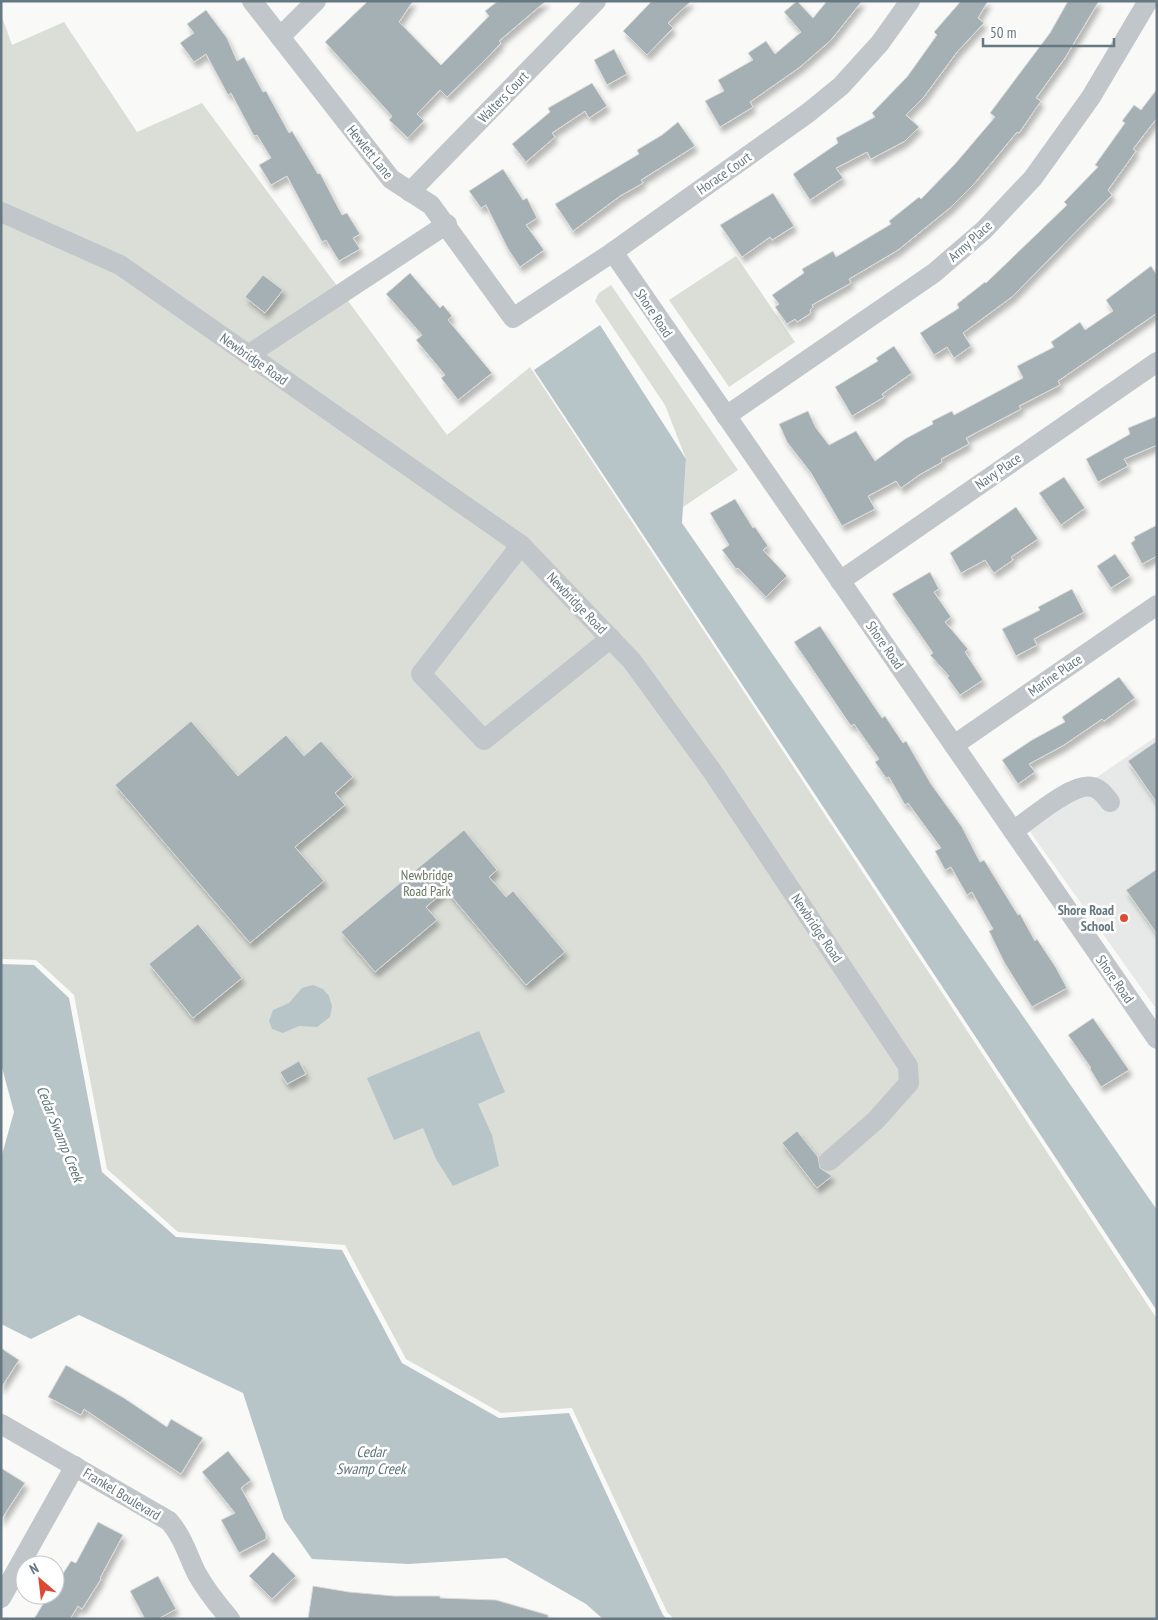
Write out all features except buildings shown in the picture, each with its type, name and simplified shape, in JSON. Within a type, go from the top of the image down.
[{"type":"street","name":"Hewlett Lane","points":[[252,1],[391,179],[431,205],[513,318]]},
{"type":"street","points":[[280,37],[316,1]]},
{"type":"street","name":"Walters Court","points":[[410,192],[596,1]]},
{"type":"street","name":"Horace Court","points":[[513,318],[613,252],[808,113],[841,86],[880,44],[910,1]]},
{"type":"street","name":"Army Place","points":[[726,416],[934,273],[984,230],[1033,178],[1091,97],[1148,1]]},
{"type":"street","name":"Newbridge Road","points":[[1,212],[120,265],[521,545],[632,661],[712,771],[908,1066],[909,1083],[876,1120],[829,1160]]},
{"type":"street","points":[[248,355],[446,224]]},
{"type":"street","name":"Shore Road","points":[[613,252],[657,319],[1157,1039]]},
{"type":"street","name":"Navy Place","points":[[840,581],[1157,362]]},
{"type":"street","points":[[521,545],[422,674],[484,740],[611,638]]},
{"type":"street","name":"Marine Place","points":[[954,745],[1157,605]]},
{"type":"street","points":[[1013,831],[1077,788],[1092,786],[1103,793],[1110,802]]},
{"type":"street","name":"Frankel Boulevard","points":[[1,1424],[169,1522],[178,1531],[196,1572],[213,1600],[230,1619]]},
{"type":"street","points":[[1,1598],[75,1466]]},
{"type":"shaded area","name":"Shore Road School","points":[[1157,736],[1157,1010],[1026,826]]},
{"type":"green space","name":"Newbridge Road Park","points":[[1,14],[12,45],[64,22],[137,132],[202,103],[447,435],[530,367],[1157,1319],[1157,1619],[674,1619],[667,1612],[572,1408],[501,1413],[406,1359],[345,1245],[178,1232],[107,1169],[74,995],[36,960],[1,959]]},
{"type":"green space","points":[[736,256],[795,342],[729,387],[669,300]]},
{"type":"green space","points":[[611,285],[738,470],[683,507],[686,459],[665,405],[595,301],[599,293]]},
{"type":"water","points":[[600,325],[686,459],[682,523],[1157,1210],[1157,1311],[534,370]]},
{"type":"water","name":"Cedar Swamp Creek","points":[[1,964],[34,965],[69,998],[102,1172],[176,1237],[342,1250],[402,1363],[499,1418],[569,1413],[663,1615],[667,1619],[603,1619],[586,1604],[506,1558],[408,1564],[312,1559],[284,1519],[243,1393],[79,1315],[31,1339],[1,1324],[1,1158],[14,1112],[1,1064]]},
{"type":"water","points":[[313,985],[323,989],[329,996],[332,1006],[330,1017],[317,1027],[299,1026],[283,1033],[272,1029],[269,1021],[273,1010],[289,1003],[302,988]]},
{"type":"water","points":[[479,1031],[505,1092],[478,1104],[492,1135],[499,1166],[453,1186],[436,1159],[423,1128],[394,1140],[367,1078]]},
{"type":"place","name":"Shore Road School","points":[[1124,918]]}]
